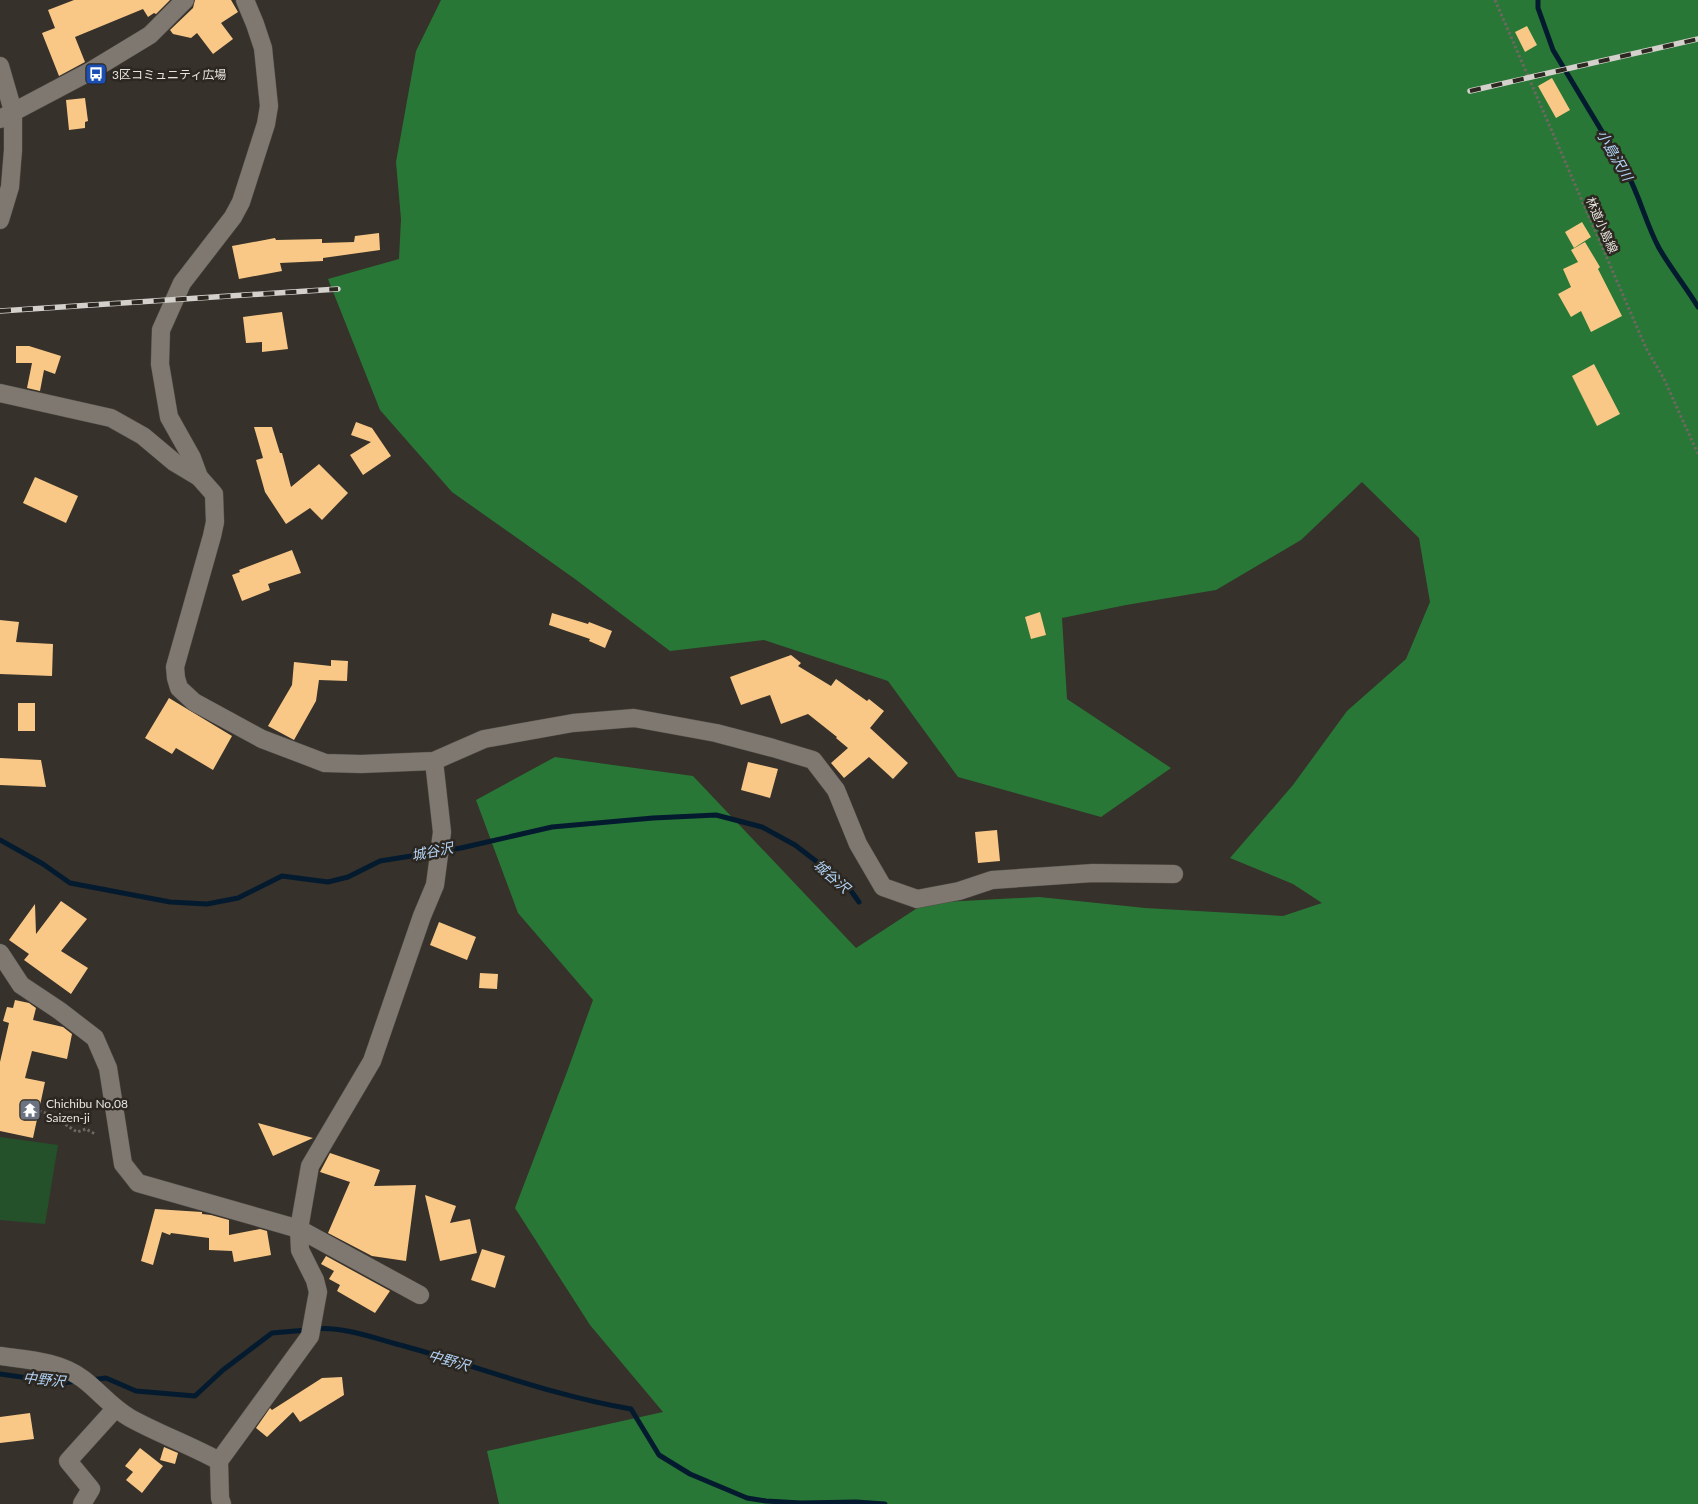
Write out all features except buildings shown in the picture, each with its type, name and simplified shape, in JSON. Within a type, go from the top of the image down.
[{"type":"street","points":[[6,115],[89,72],[150,35],[185,0]]},
{"type":"street","points":[[199,477],[192,458],[169,417],[160,364],[161,330],[182,283],[233,217],[242,202],[266,124],[269,106],[263,48],[256,24],[245,0]]},
{"type":"street","points":[[0,66],[6,115],[13,150],[10,187],[0,220]]},
{"type":"street","points":[[0,393],[110,418],[144,436],[174,462],[199,477],[214,494],[215,522],[175,667],[176,678],[179,688],[194,702],[209,712],[262,739],[325,763],[435,765],[484,739],[573,723],[634,718],[716,733],[812,760],[836,790],[858,844],[883,887],[917,899],[959,891],[992,880],[1094,874],[1174,874]]},
{"type":"street","points":[[222,1504],[220,1498],[219,1461],[310,1336],[316,1312],[318,1292],[316,1280],[300,1250],[299,1229],[310,1166],[372,1061],[422,916],[435,884],[442,832],[435,765]]},
{"type":"street","points":[[0,953],[21,985],[60,1011],[95,1038],[108,1068],[123,1164],[138,1183],[299,1229],[420,1295]]},
{"type":"street","points":[[0,1356],[54,1364],[82,1379],[116,1409],[142,1425],[193,1447],[219,1461]]},
{"type":"street","points":[[82,1504],[90,1489],[68,1461],[116,1409]]},
{"type":"path","name":"林道小島線","points":[[1495,0],[1646,348],[1664,379],[1698,454]]},
{"type":"path","points":[[39,1111],[49,1114],[76,1132],[86,1130],[96,1134]]},
{"type":"green space","points":[[441,0],[1698,0],[1698,1504],[499,1504],[487,1451],[663,1412],[590,1325],[515,1208],[593,1000],[518,913],[476,800],[555,757],[693,776],[856,948],[925,903],[1039,897],[1145,908],[1283,916],[1322,903],[1293,884],[1230,858],[1293,785],[1347,711],[1406,659],[1430,602],[1419,538],[1362,482],[1301,540],[1216,590],[1062,618],[1067,699],[1171,768],[1101,817],[958,777],[888,681],[764,640],[670,651],[575,579],[452,492],[380,410],[328,279],[399,259],[401,219],[396,162],[416,51]]},
{"type":"green space","points":[[0,1137],[58,1145],[45,1224],[0,1220]]},
{"type":"waterway","name":"小島沢川","points":[[1538,0],[1538,8],[1553,50],[1627,173],[1659,248],[1698,307]]},
{"type":"waterway","name":"城谷沢","points":[[0,840],[43,864],[70,883],[170,902],[207,904],[238,898],[282,876],[328,882],[348,877],[380,861],[461,848],[552,827],[653,818],[716,815],[762,827],[795,845],[846,884],[859,902]]},
{"type":"waterway","name":"中野沢","points":[[315,1329],[337,1329],[360,1334],[573,1397],[631,1409],[659,1455],[690,1474],[747,1498],[801,1503],[856,1502],[885,1504]]},
{"type":"waterway","name":"中野沢","points":[[91,1380],[106,1378],[136,1391],[195,1396],[223,1370],[272,1333],[307,1330]]},
{"type":"waterway","name":"中野沢","points":[[0,1374],[63,1383],[77,1381]]},
{"type":"railway","points":[[1470,91],[1698,39]]},
{"type":"railway","points":[[0,311],[338,289]]},
{"type":"place","name":"3区コミュニティ広場","points":[[96,74]]},
{"type":"place","name":"Chichibu No.08 Saizen-ji","points":[[30,1110]]}]
